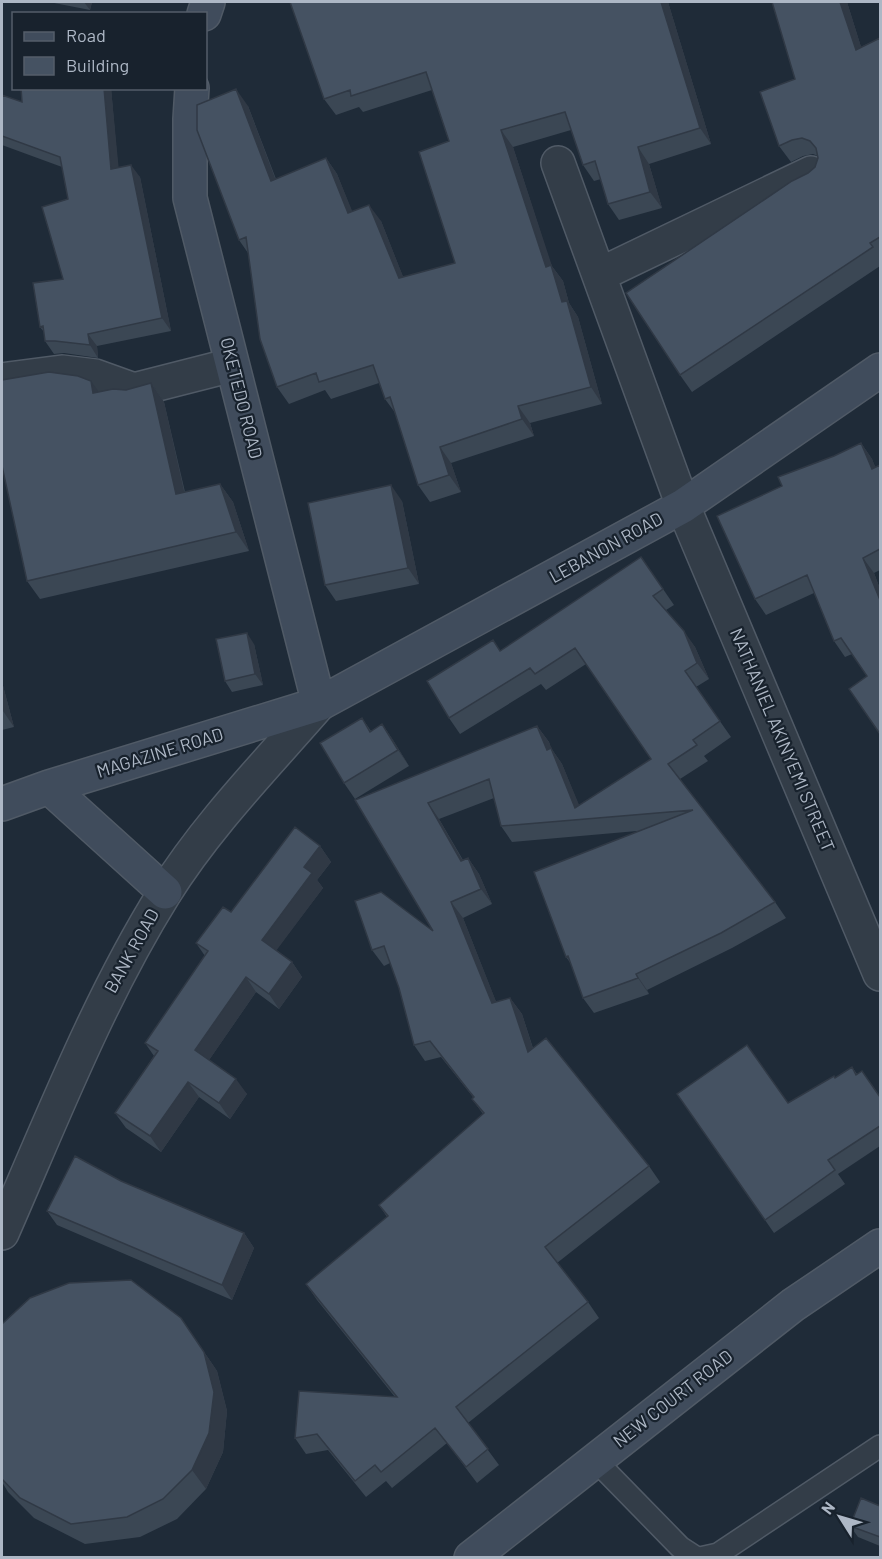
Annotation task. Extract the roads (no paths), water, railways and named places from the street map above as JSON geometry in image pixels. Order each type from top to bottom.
[{"type":"street","name":"OKETEDO ROAD","points":[[192,90],[190,198],[319,704]]},
{"type":"street","name":"NATHANIEL AKINYEMI STREET","points":[[558,163],[683,506],[880,974]]},
{"type":"street","points":[[599,274],[811,173]]},
{"type":"street","points":[[2,380],[62,372],[95,376],[134,390],[232,365]]},
{"type":"street","name":"LEBANON ROAD","points":[[319,704],[683,506],[880,370]]},
{"type":"street","name":"MAGAZINE ROAD","points":[[2,804],[49,787],[319,704]]},
{"type":"street","name":"BANK ROAD","points":[[2,1233],[111,987],[165,892],[215,823],[319,704]]},
{"type":"street","points":[[49,787],[165,892]]},
{"type":"street","name":"NEW COURT ROAD","points":[[471,1557],[793,1305],[880,1246]]},
{"type":"lane","points":[[595,1460],[680,1547],[699,1557],[718,1554],[880,1446]]}]
